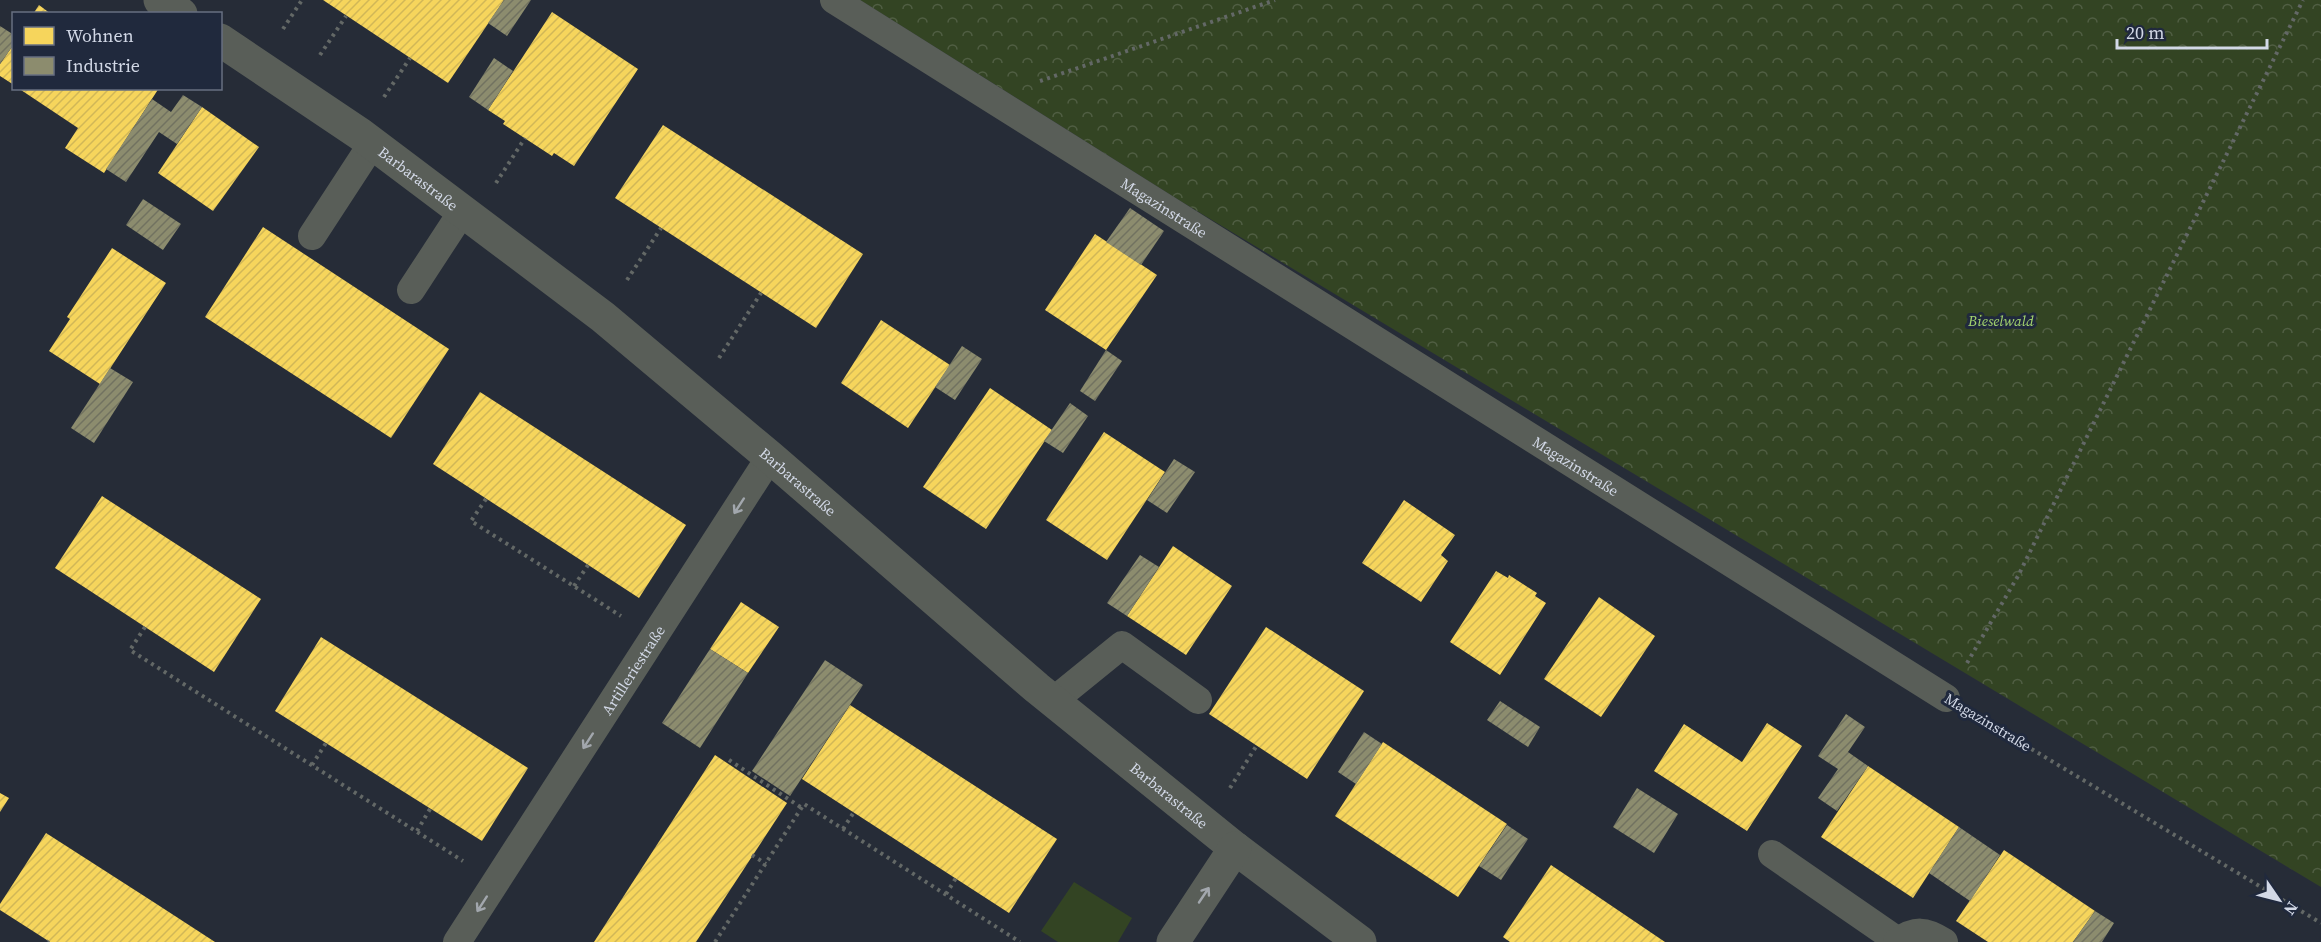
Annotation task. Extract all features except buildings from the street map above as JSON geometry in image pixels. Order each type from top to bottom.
[{"type":"street","points":[[160,0],[178,12]]},
{"type":"street","name":"Barbarastraße","points":[[222,41],[372,144],[603,317],[770,457],[1053,701],[1235,848],[1360,942]]},
{"type":"street","points":[[1173,942],[1235,848]]},
{"type":"lane","name":"Magazinstraße","points":[[834,0],[1946,698]]},
{"type":"lane","points":[[312,236],[372,144]]},
{"type":"lane","points":[[411,290],[467,215]]},
{"type":"lane","name":"Artilleriestraße","points":[[458,942],[770,457]]},
{"type":"lane","points":[[1053,701],[1122,645],[1198,700]]},
{"type":"lane","points":[[1772,854],[1898,942],[1914,932],[1933,935],[1944,942]]},
{"type":"path","points":[[989,98],[1275,0]]},
{"type":"path","points":[[1946,698],[2018,576],[2303,0]]},
{"type":"path","points":[[467,215],[525,138]]},
{"type":"path","points":[[603,317],[661,228]]},
{"type":"path","points":[[696,395],[761,293]]},
{"type":"path","points":[[486,499],[471,521],[655,637]]},
{"type":"path","points":[[574,586],[588,565]]},
{"type":"path","points":[[145,627],[130,650],[496,882]]},
{"type":"path","name":"Magazinstraße","points":[[1946,698],[2321,923]]},
{"type":"path","points":[[312,765],[326,742]]},
{"type":"path","points":[[1206,824],[1257,745]]},
{"type":"path","points":[[729,760],[802,808]]},
{"type":"path","points":[[715,942],[804,804],[1020,942]]},
{"type":"path","points":[[417,831],[430,809]]},
{"type":"path","points":[[843,829],[854,812]]},
{"type":"path","points":[[752,855],[766,864]]},
{"type":"path","points":[[946,894],[956,878]]},
{"type":"green space","name":"Bieselwald","points":[[860,0],[2321,0],[2321,887],[1182,202]]},
{"type":"green space","points":[[1074,882],[1132,918],[1118,942],[1058,942],[1041,931]]}]
